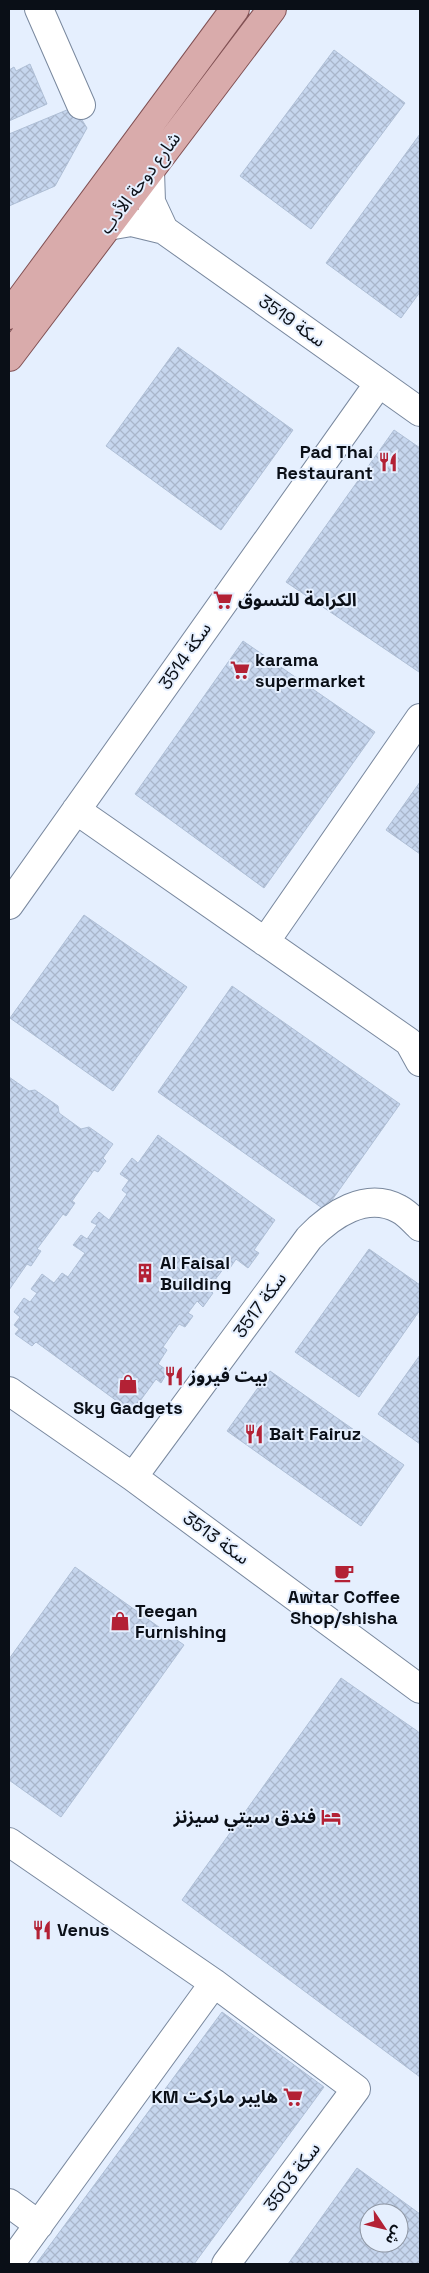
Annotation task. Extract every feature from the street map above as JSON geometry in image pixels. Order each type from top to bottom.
[{"type":"main road","name":"شارع دوحة الأدب","points":[[9,315],[235,9]]},
{"type":"main road","name":"شارع دوحة الأدب","points":[[9,357],[272,9]]},
{"type":"street","points":[[39,9],[81,105]]},
{"type":"street","name":"سكة 3519","points":[[150,171],[151,202],[164,230]]},
{"type":"street","name":"سكة 3519","points":[[108,226],[131,222],[164,230],[420,412]]},
{"type":"street","name":"سكة 3514","points":[[9,905],[379,383]]},
{"type":"street","points":[[265,942],[420,718]]},
{"type":"street","points":[[76,810],[265,942],[416,1043]]},
{"type":"street","name":"سكة 3517","points":[[134,1477],[309,1238],[325,1221],[350,1208],[376,1202],[399,1209],[420,1227]]},
{"type":"street","name":"سكة 3513","points":[[9,1391],[134,1477],[420,1689]]},
{"type":"street","points":[[9,1842],[214,1983],[10,2264]]},
{"type":"street","name":"سكة 3503","points":[[214,1983],[356,2089],[229,2263]]},
{"type":"street","points":[[9,2202],[40,2225]]},
{"type":"building","points":[[334,50],[405,103],[311,229],[240,176]]},
{"type":"building","points":[[30,64],[47,104],[9,121],[9,70],[14,67],[16,71]]},
{"type":"building","points":[[74,107],[87,128],[55,186],[9,206],[9,134]]},
{"type":"building","points":[[420,134],[420,292],[401,318],[326,263]]},
{"type":"building","points":[[178,347],[293,430],[221,530],[106,446]]},
{"type":"building","points":[[394,430],[420,448],[419,672],[286,582]]},
{"type":"building","points":[[243,641],[375,732],[264,888],[135,794]]},
{"type":"building","points":[[420,782],[420,854],[386,830]]},
{"type":"building","points":[[84,915],[187,987],[113,1091],[10,1018]]},
{"type":"building","points":[[232,986],[400,1104],[325,1210],[158,1092]]},
{"type":"building","points":[[9,1077],[29,1091],[35,1090],[58,1106],[59,1113],[81,1129],[89,1127],[113,1144],[103,1158],[106,1161],[98,1172],[94,1170],[72,1201],[75,1203],[66,1216],[63,1214],[37,1249],[41,1251],[31,1266],[27,1264],[9,1290]]},
{"type":"building","name":"Al Faisal Building","points":[[158,1135],[275,1220],[254,1250],[259,1253],[248,1268],[236,1259],[228,1271],[224,1268],[208,1289],[213,1293],[203,1307],[197,1301],[188,1313],[193,1316],[185,1327],[179,1324],[163,1347],[167,1350],[158,1364],[168,1371],[161,1383],[156,1379],[132,1412],[36,1342],[32,1346],[15,1334],[19,1329],[14,1325],[20,1317],[14,1312],[24,1298],[30,1302],[37,1293],[31,1289],[42,1274],[54,1283],[62,1273],[68,1277],[85,1253],[73,1245],[81,1235],[87,1239],[97,1225],[91,1222],[99,1212],[109,1220],[127,1194],[122,1190],[129,1180],[120,1174],[132,1158],[138,1163]]},
{"type":"building","points":[[369,1249],[420,1285],[420,1310],[359,1397],[295,1352]]},
{"type":"building","points":[[420,1355],[420,1444],[378,1414]]},
{"type":"building","points":[[270,1371],[404,1465],[361,1526],[227,1431]]},
{"type":"building","points":[[75,1567],[184,1645],[61,1817],[9,1780],[9,1659]]},
{"type":"building","name":"فندق سيتي سيزنز","points":[[341,1678],[420,1733],[420,2077],[182,1900]]},
{"type":"building","points":[[222,2012],[324,2087],[194,2264],[36,2264]]},
{"type":"building","points":[[357,2168],[405,2203],[359,2203],[359,2253],[409,2253],[409,2206],[420,2214],[420,2264],[288,2264]]},
{"type":"place","name":"Pad Thai Restaurant","points":[[388,462]]},
{"type":"place","name":"الكرامة للتسوق","points":[[223,600]]},
{"type":"place","name":"karama supermarket","points":[[240,670]]},
{"type":"place","name":"Al Faisal Building","points":[[145,1273]]},
{"type":"place","name":"بيت فيروز","points":[[174,1376]]},
{"type":"place","name":"Sky Gadgets","points":[[128,1384]]},
{"type":"place","name":"Bait Fairuz","points":[[254,1434]]},
{"type":"place","name":"Awtar Coffee Shop/shisha","points":[[344,1573]]},
{"type":"place","name":"Teegan Furnishing","points":[[120,1621]]},
{"type":"place","name":"فندق سيتي سيزنز","points":[[331,1817]]},
{"type":"place","name":"Venus","points":[[42,1930]]},
{"type":"place","name":"KM هايبر ماركت","points":[[293,2097]]}]
